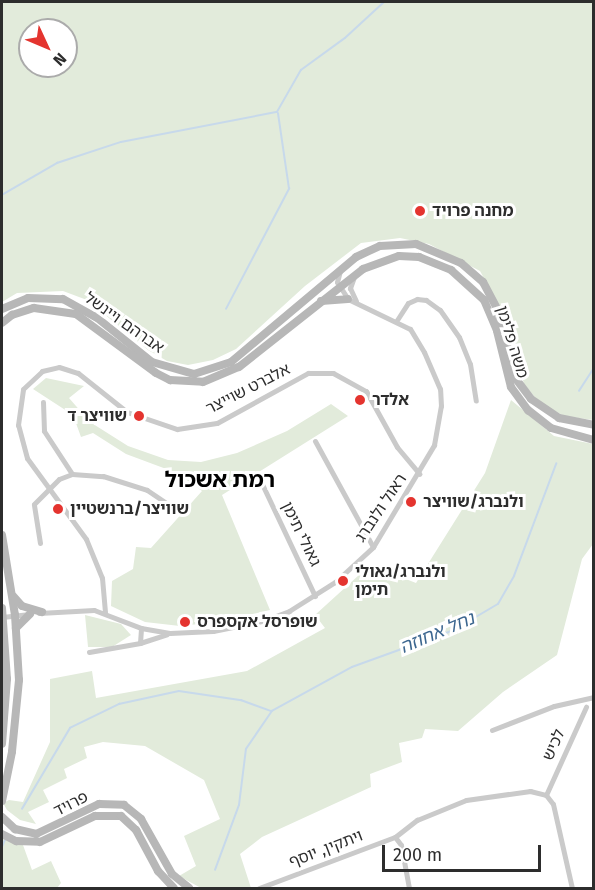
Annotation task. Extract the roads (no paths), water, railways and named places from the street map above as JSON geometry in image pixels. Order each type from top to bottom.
[{"type":"main road","name":"משה פלימן","points":[[341,269],[367,251],[396,243],[427,248],[461,263],[477,275],[493,299],[513,369],[526,393],[551,415],[594,425]]},
{"type":"main road","name":"משה פלימן","points":[[338,286],[387,259],[408,255],[428,259],[460,276],[489,310],[507,377],[522,403],[551,428],[594,440]]},
{"type":"main road","name":"אברהם ויינשל","points":[[2,309],[28,298],[63,299],[96,317],[152,362],[194,374],[231,362],[341,269]]},
{"type":"main road","name":"אברהם ויינשל","points":[[2,323],[12,315],[34,308],[76,314],[156,373],[170,380],[203,382],[239,367],[338,286]]},
{"type":"main road","points":[[316,303],[348,299]]},
{"type":"main road","points":[[2,535],[15,615],[19,680],[12,752],[2,801]]},
{"type":"main road","points":[[11,592],[22,606],[42,612]]},
{"type":"main road","points":[[2,608],[7,679],[2,744]]},
{"type":"main road","points":[[16,628],[30,614]]},
{"type":"main road","name":"פרויד","points":[[2,817],[15,829],[36,834],[99,804],[124,805],[141,819],[172,874],[189,888]]},
{"type":"main road","name":"פרויד","points":[[2,834],[16,841],[40,842],[95,816],[121,816],[136,830],[158,871],[174,888]]},
{"type":"street","points":[[341,269],[338,286],[348,299]]},
{"type":"street","points":[[355,275],[350,288],[357,302]]},
{"type":"street","name":"ראול ולנברג","points":[[2,617],[42,612],[105,612],[141,628],[170,633],[213,631],[262,621],[315,596],[373,547],[420,474],[434,445],[440,389],[416,337],[397,320],[348,299]]},
{"type":"street","points":[[397,320],[408,303],[417,299],[426,300],[440,310],[459,337],[470,364],[476,401]]},
{"type":"street","name":"אלברט שוייצר","points":[[105,612],[102,578],[86,539],[47,489],[27,458],[18,425],[19,403],[30,379],[42,371],[59,368],[78,373],[127,412],[153,424],[177,429],[217,423],[308,373],[333,372],[366,391],[397,447],[420,474]]},
{"type":"street","points":[[44,402],[44,431],[72,474]]},
{"type":"street","points":[[315,441],[373,547]]},
{"type":"street","points":[[40,543],[34,504],[47,489],[72,474],[104,476],[147,490],[175,509]]},
{"type":"street","name":"גאולי תימן","points":[[262,484],[315,596]]},
{"type":"street","points":[[140,643],[141,628]]},
{"type":"street","name":"ראול ולנברג","points":[[89,652],[140,643],[170,633]]},
{"type":"street","points":[[492,730],[554,706],[594,697]]},
{"type":"street","name":"לכיש","points":[[546,795],[586,707]]},
{"type":"street","name":"ויתקין, יוסף","points":[[259,888],[395,837],[417,820],[466,800],[510,791],[546,795]]},
{"type":"street","points":[[546,795],[554,804],[572,888]]},
{"type":"street","points":[[395,837],[401,845],[409,888]]},
{"type":"waterway","points":[[2,195],[57,163],[121,142],[277,112],[301,70],[345,38],[384,2]]},
{"type":"waterway","points":[[226,309],[289,189],[278,114]]},
{"type":"waterway","name":"נחל אחוזה","points":[[579,391],[594,368]]},
{"type":"waterway","name":"נחל אחוזה","points":[[215,870],[239,805],[246,749],[272,711],[352,667],[454,630],[498,604],[514,576],[556,464]]},
{"type":"waterway","name":"נחל אחוזה","points":[[22,809],[70,728],[119,704],[179,691],[241,700],[271,711]]},
{"type":"waterway","name":"נחל אחוזה","points":[[2,847],[5,840]]},
{"type":"place","name":"מחנה פרויד","points":[[420,211]]},
{"type":"place","name":"אלדר","points":[[360,400]]},
{"type":"place","name":"שוויצר ד","points":[[139,416]]},
{"type":"place","name":"ולנברג/שוויצר","points":[[411,502]]},
{"type":"place","name":"שוויצר/ברנשטיין","points":[[58,509]]},
{"type":"place","name":"ולנברג/גאולי תימן","points":[[343,581]]},
{"type":"place","name":"שופרסל אקספרס","points":[[185,622]]},
{"type":"district","name":"רמת אשכול","points":[[220,480]]}]
